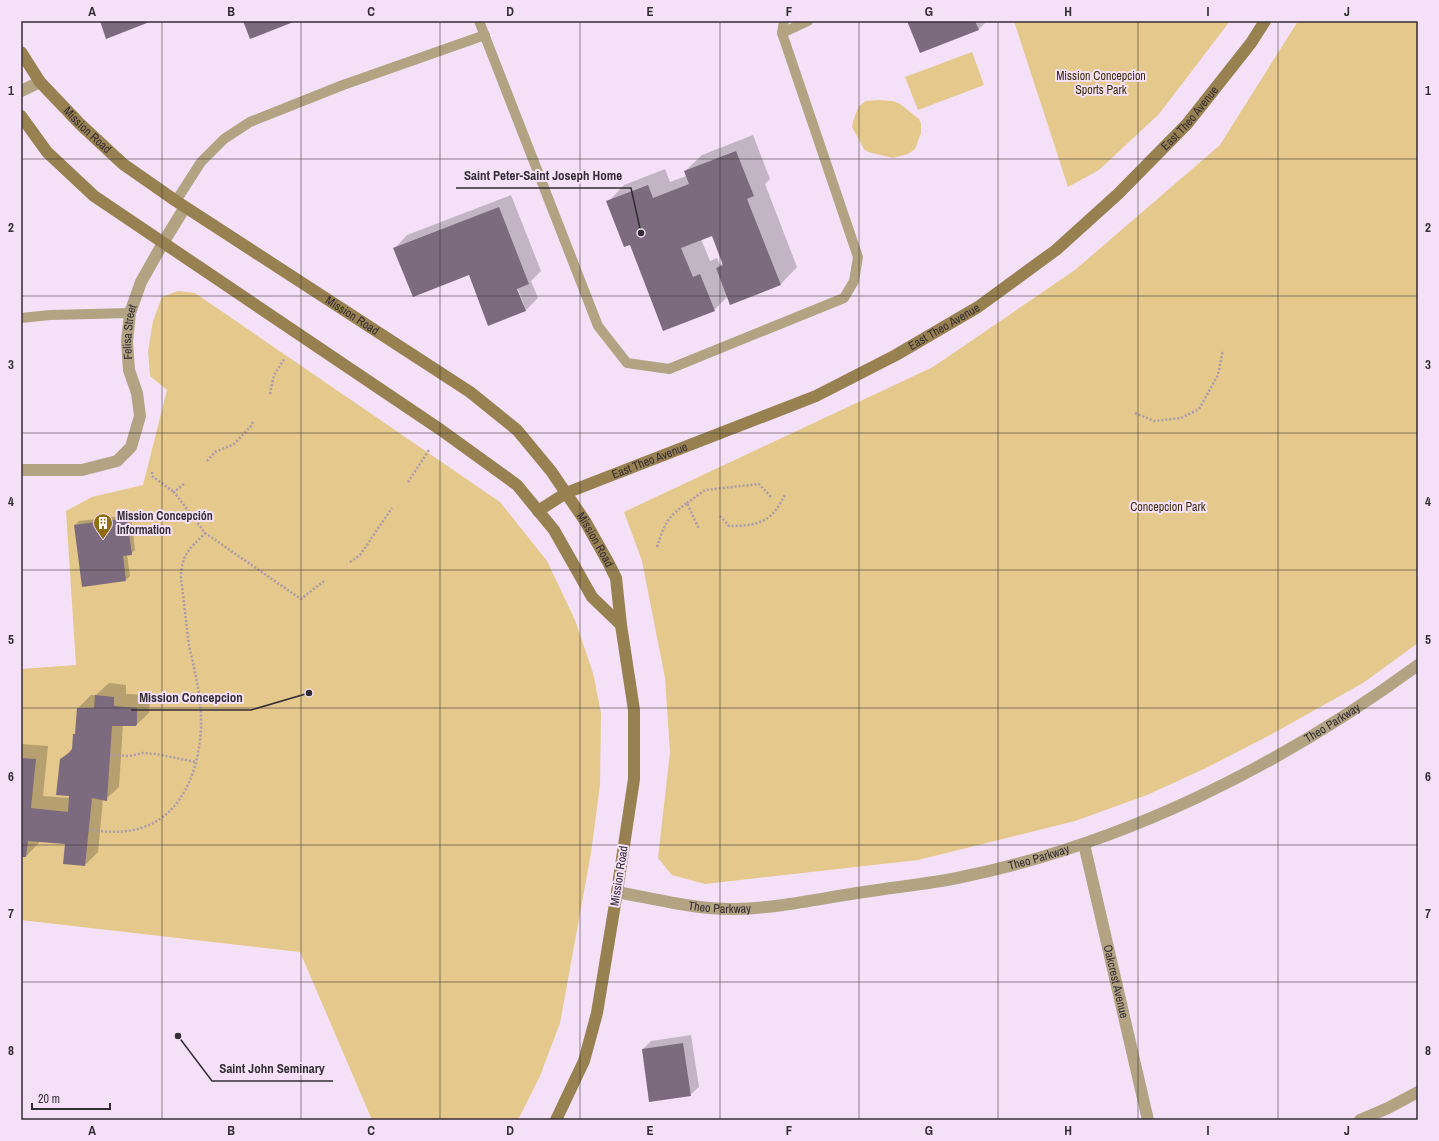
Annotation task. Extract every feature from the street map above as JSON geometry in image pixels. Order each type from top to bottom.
[{"type":"street","name":"East Theo Avenue","points":[[538,511],[566,492],[816,396],[896,354],[978,307],[1056,250],[1118,194],[1187,124],[1251,43],[1265,21]]},
{"type":"street","name":"Mission Road","points":[[21,52],[40,82],[80,124],[123,164],[181,204],[470,392],[516,430],[551,471],[566,492],[585,521],[616,578],[621,625],[634,710],[634,779],[617,892],[595,1020],[584,1061],[556,1120]]},
{"type":"street","points":[[21,91],[40,82]]},
{"type":"street","points":[[21,116],[47,152],[94,196],[441,430],[517,485],[554,530],[592,597],[621,625]]},
{"type":"street","name":"Felisa Street","points":[[21,470],[82,470],[118,461],[131,447],[140,416],[137,393],[128,370],[127,341],[130,313],[141,282],[181,204]]},
{"type":"street","name":"Theo Parkway","points":[[617,892],[694,906],[735,909],[775,906],[958,878],[1016,864],[1084,844],[1142,822],[1214,790],[1306,740],[1418,665]]},
{"type":"street","name":"Oakcrest Avenue","points":[[1084,844],[1148,1120]]},
{"type":"street","points":[[1360,1120],[1388,1108],[1418,1092]]},
{"type":"lane","points":[[479,21],[598,326],[627,363],[669,369],[844,298],[854,281],[858,257],[782,33],[784,21]]},
{"type":"lane","points":[[782,33],[808,21]]},
{"type":"lane","points":[[181,204],[201,162],[224,139],[250,122],[343,85],[485,35]]},
{"type":"lane","points":[[21,318],[50,315],[130,313]]},
{"type":"path","points":[[1135,413],[1154,421],[1159,421],[1181,418],[1199,409],[1218,375],[1224,350]]},
{"type":"path","points":[[270,394],[274,375],[285,358]]},
{"type":"path","points":[[207,461],[215,452],[234,444],[251,426],[254,420]]},
{"type":"path","points":[[408,482],[429,450]]},
{"type":"path","points":[[152,472],[152,476],[174,492],[206,533],[302,599],[324,581]]},
{"type":"path","points":[[174,492],[184,484]]},
{"type":"path","points":[[657,547],[664,525],[675,511],[705,490],[759,484],[771,497]]},
{"type":"path","points":[[720,516],[729,526],[744,526],[762,522],[774,512],[785,495]]},
{"type":"path","points":[[686,503],[699,528]]},
{"type":"path","points":[[350,562],[360,555],[392,508]]},
{"type":"path","points":[[89,830],[121,832],[136,830],[150,825],[175,806],[185,792],[196,762],[200,737],[200,702],[189,643],[181,568],[186,553],[206,533]]},
{"type":"path","points":[[110,755],[130,756],[143,753],[156,754],[196,762]]},
{"type":"green space","name":"Mission Concepcion Sports Park","points":[[1014,21],[1230,21],[1159,114],[1099,170],[1068,187]]},
{"type":"green space","name":"Concepcion Park","points":[[1298,21],[1418,21],[1418,643],[1363,683],[1272,734],[1206,768],[1147,795],[1075,821],[918,860],[705,884],[672,875],[658,858],[670,752],[665,678],[642,561],[624,512],[933,367],[1075,270],[1220,145]]},
{"type":"green space","points":[[972,52],[984,85],[918,110],[905,77]]},
{"type":"green space","points":[[866,101],[893,101],[900,104],[919,119],[921,124],[921,133],[915,149],[908,154],[893,158],[868,152],[864,149],[852,127],[853,121],[859,106]]},
{"type":"green space","points":[[178,291],[195,293],[500,502],[547,561],[575,620],[593,673],[601,713],[600,784],[591,853],[560,1023],[540,1076],[518,1120],[372,1120],[300,952],[21,920],[21,669],[76,665],[66,511],[92,497],[143,485],[167,390],[150,376],[148,351],[153,321],[162,297]]},
{"type":"building","points":[[100,21],[152,21],[106,39]]},
{"type":"building","points":[[243,21],[296,21],[250,39]]},
{"type":"building","points":[[907,21],[975,21],[979,30],[920,53]]},
{"type":"building","points":[[736,151],[754,196],[747,199],[781,285],[730,305],[716,268],[723,265],[712,236],[681,248],[693,277],[700,274],[715,311],[663,331],[630,245],[624,247],[606,201],[648,185],[653,198],[689,184],[684,171]]},
{"type":"building","points":[[499,207],[529,284],[517,289],[526,311],[488,326],[469,275],[413,297],[393,248]]},
{"type":"building","name":"Mission Concepción Information","points":[[127,518],[132,555],[123,556],[126,581],[82,587],[74,525]]},
{"type":"building","points":[[95,695],[114,697],[114,706],[137,708],[137,724],[136,726],[112,726],[107,801],[92,798],[85,866],[63,864],[65,844],[28,841],[26,857],[21,857],[21,758],[36,759],[31,808],[68,812],[69,796],[56,795],[60,759],[72,749],[77,708],[94,708]]},
{"type":"building","points":[[683,1043],[691,1096],[649,1102],[642,1049]]},
{"type":"place","name":"Saint Peter-Saint Joseph Home","points":[[641,233]]},
{"type":"place","name":"Mission Concepción Information","points":[[103,540]]},
{"type":"place","name":"Mission Concepcion","points":[[309,693]]},
{"type":"place","name":"Saint John Seminary","points":[[178,1036]]}]
